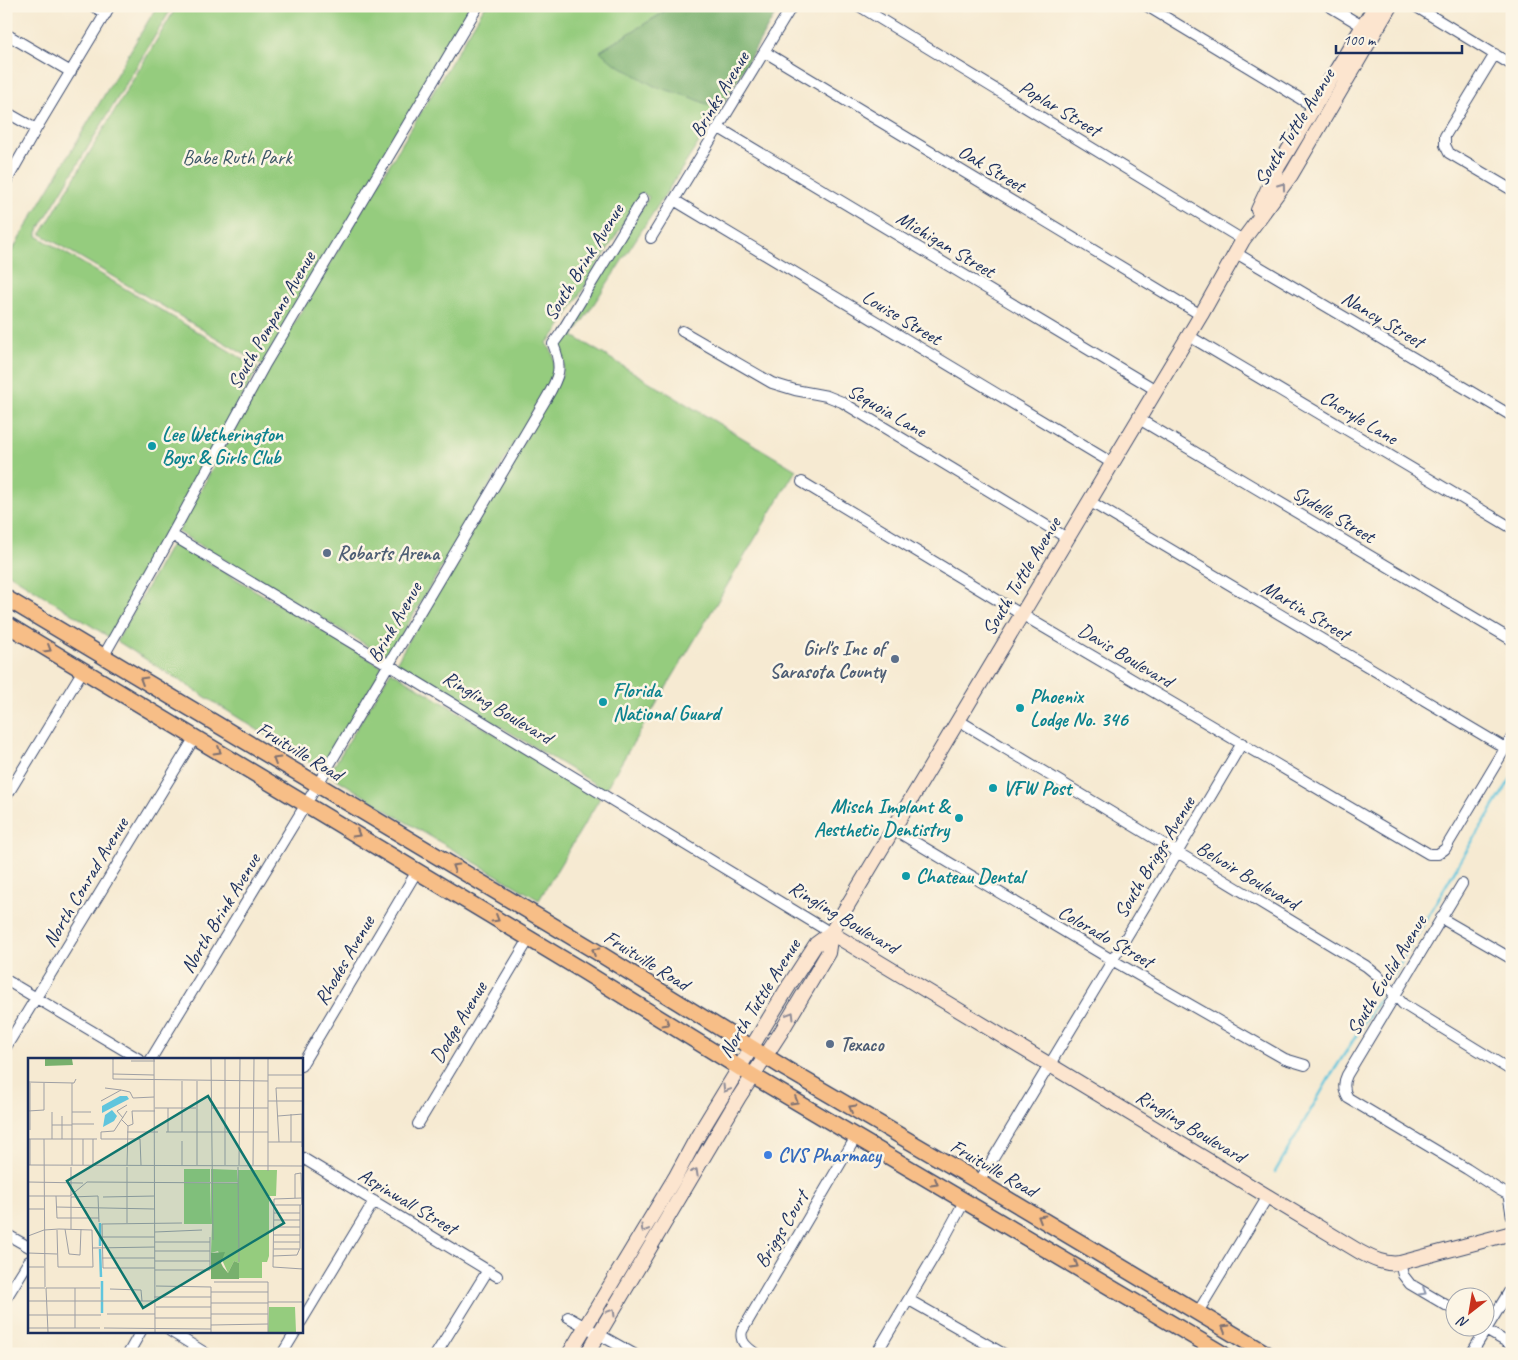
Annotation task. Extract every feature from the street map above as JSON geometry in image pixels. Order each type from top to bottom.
[{"type":"main road","name":"South Tuttle Avenue","points":[[1243,240],[1291,175],[1368,29],[1375,6]]},
{"type":"main road","name":"South Tuttle Avenue","points":[[831,933],[1189,336],[1243,240],[1278,167],[1314,107],[1368,29],[1390,6]]},
{"type":"main road","name":"Fruitville Road","points":[[6,598],[318,784],[751,1048],[1267,1354]]},
{"type":"main road","name":"Fruitville Road","points":[[6,624],[530,939],[739,1068],[1223,1354]]},
{"type":"main road","name":"North Tuttle Avenue","points":[[569,1354],[751,1048],[816,944],[831,933]]},
{"type":"main road","name":"North Tuttle Avenue","points":[[587,1354],[828,953],[831,933]]},
{"type":"main road","name":"Ringling Boulevard","points":[[831,933],[1378,1261],[1391,1265],[1400,1264],[1415,1258],[1512,1233]]},
{"type":"main road","points":[[965,1200],[974,1197],[988,1197],[1020,1206]]},
{"type":"street","points":[[6,182],[108,10],[93,6]]},
{"type":"street","name":"South Pompano Avenue","points":[[103,657],[264,366],[478,6]]},
{"type":"street","name":"Brinks Avenue","points":[[674,200],[792,6]]},
{"type":"street","name":"Poplar Street","points":[[859,6],[1243,240]]},
{"type":"street","points":[[1147,6],[1314,107]]},
{"type":"street","points":[[1329,6],[1368,29]]},
{"type":"street","points":[[1415,6],[1512,65]]},
{"type":"street","points":[[6,34],[71,72]]},
{"type":"street","name":"Oak Street","points":[[765,52],[1201,315]]},
{"type":"street","points":[[1494,54],[1445,136],[1445,145],[1449,153],[1512,190]]},
{"type":"street","points":[[6,112],[36,129]]},
{"type":"street","name":"Michigan Street","points":[[719,128],[1156,390]]},
{"type":"street","name":"South Brink Avenue","points":[[553,344],[643,199]]},
{"type":"street","points":[[651,238],[674,200]]},
{"type":"street","name":"Louise Street","points":[[674,200],[1112,463]]},
{"type":"street","name":"Nancy Street","points":[[1236,253],[1512,416]]},
{"type":"street","name":"Sequoia Lane","points":[[682,331],[772,383],[795,390],[827,396],[842,402],[1067,538]]},
{"type":"street","name":"Cheryle Lane","points":[[1189,336],[1512,528]]},
{"type":"street","name":"Brink Avenue","points":[[318,784],[551,390],[559,368],[558,356],[553,344]]},
{"type":"street","name":"Sydelle Street","points":[[1139,418],[1512,640]]},
{"type":"street","name":"Davis Boulevard","points":[[802,482],[1426,853],[1438,854],[1444,849],[1505,748]]},
{"type":"street","name":"Martin Street","points":[[1089,501],[1505,748]]},
{"type":"street","name":"Ringling Boulevard","points":[[172,534],[831,933]]},
{"type":"street","points":[[6,797],[83,670]]},
{"type":"street","name":"Belvoir Boulevard","points":[[958,720],[1366,966],[1378,975],[1395,996],[1410,1009],[1512,1071]]},
{"type":"street","name":"North Conrad Avenue","points":[[6,1047],[195,737]]},
{"type":"street","points":[[1505,748],[1512,737]]},
{"type":"street","name":"South Briggs Avenue","points":[[979,1182],[1242,743]]},
{"type":"street","name":"North Brink Avenue","points":[[152,1058],[318,784]]},
{"type":"street","name":"Colorado Street","points":[[893,829],[1112,960],[1285,1059],[1305,1065]]},
{"type":"street","name":"Rhodes Avenue","points":[[302,1064],[417,871]]},
{"type":"street","name":"South Euclid Avenue","points":[[1462,884],[1347,1075],[1344,1086],[1345,1093],[1348,1098],[1467,1169],[1498,1190],[1510,1194]]},
{"type":"street","points":[[1441,918],[1512,959]]},
{"type":"street","name":"Dodge Avenue","points":[[418,1124],[530,939]]},
{"type":"street","points":[[6,980],[137,1058]]},
{"type":"street","name":"Briggs Court","points":[[756,1354],[745,1346],[740,1334],[856,1137]]},
{"type":"street","name":"Aspinwall Street","points":[[302,1158],[497,1276]]},
{"type":"street","points":[[1510,1194],[1508,1199],[1512,1217]]},
{"type":"street","points":[[1198,1312],[1268,1196]]},
{"type":"street","points":[[876,1354],[909,1300],[965,1200]]},
{"type":"street","points":[[302,1320],[374,1201]]},
{"type":"street","points":[[6,1234],[28,1246]]},
{"type":"street","points":[[6,1298],[28,1262]]},
{"type":"street","points":[[1400,1264],[1403,1274],[1410,1284],[1446,1305]]},
{"type":"street","points":[[436,1354],[488,1270]]},
{"type":"street","points":[[1496,1310],[1512,1287]]},
{"type":"street","points":[[909,1300],[1004,1354]]},
{"type":"street","points":[[568,1317],[634,1354]]},
{"type":"street","points":[[128,1354],[141,1332]]},
{"type":"street","points":[[172,1332],[207,1354]]},
{"type":"street","points":[[282,1354],[295,1332]]},
{"type":"street","points":[[1496,1335],[1512,1345]]},
{"type":"street","points":[[1471,1354],[1479,1338]]},
{"type":"green space","points":[[157,6],[173,6],[37,232],[37,236],[258,368],[109,637],[6,572],[6,261]]},
{"type":"green space","name":"Babe Ruth Park","points":[[177,6],[478,6],[264,366],[41,234]]},
{"type":"green space","points":[[485,6],[668,6],[661,14],[600,51],[720,110],[573,336],[796,470],[605,790],[396,663],[562,375],[564,361],[558,344],[649,197],[642,193],[558,330],[547,342],[553,355],[554,366],[547,388],[388,658],[178,532],[267,368]]},
{"type":"green space","points":[[668,6],[780,6],[720,110],[693,98],[654,86],[611,61],[600,51],[661,14]]},
{"type":"green space","points":[[173,541],[383,667],[321,770],[117,641]]},
{"type":"green space","points":[[391,671],[600,798],[539,900],[404,821],[329,774]]},
{"type":"waterway","points":[[1392,978],[1512,777]]},
{"type":"waterway","points":[[1275,1172],[1328,1080],[1380,998]]},
{"type":"place","name":"Lee Wetherington Boys & Girls Club","points":[[152,446]]},
{"type":"place","name":"Robarts Arena","points":[[327,553]]},
{"type":"place","name":"Girl's Inc of Sarasota County","points":[[895,659]]},
{"type":"place","name":"Florida National Guard","points":[[603,702]]},
{"type":"place","name":"Phoenix Lodge No. 346","points":[[1020,708]]},
{"type":"place","name":"VFW Post","points":[[993,788]]},
{"type":"place","name":"Misch Implant & Aesthetic Dentistry","points":[[959,818]]},
{"type":"place","name":"Chateau Dental","points":[[906,876]]},
{"type":"place","name":"Texaco","points":[[830,1044]]},
{"type":"place","name":"CVS Pharmacy","points":[[768,1155]]}]
